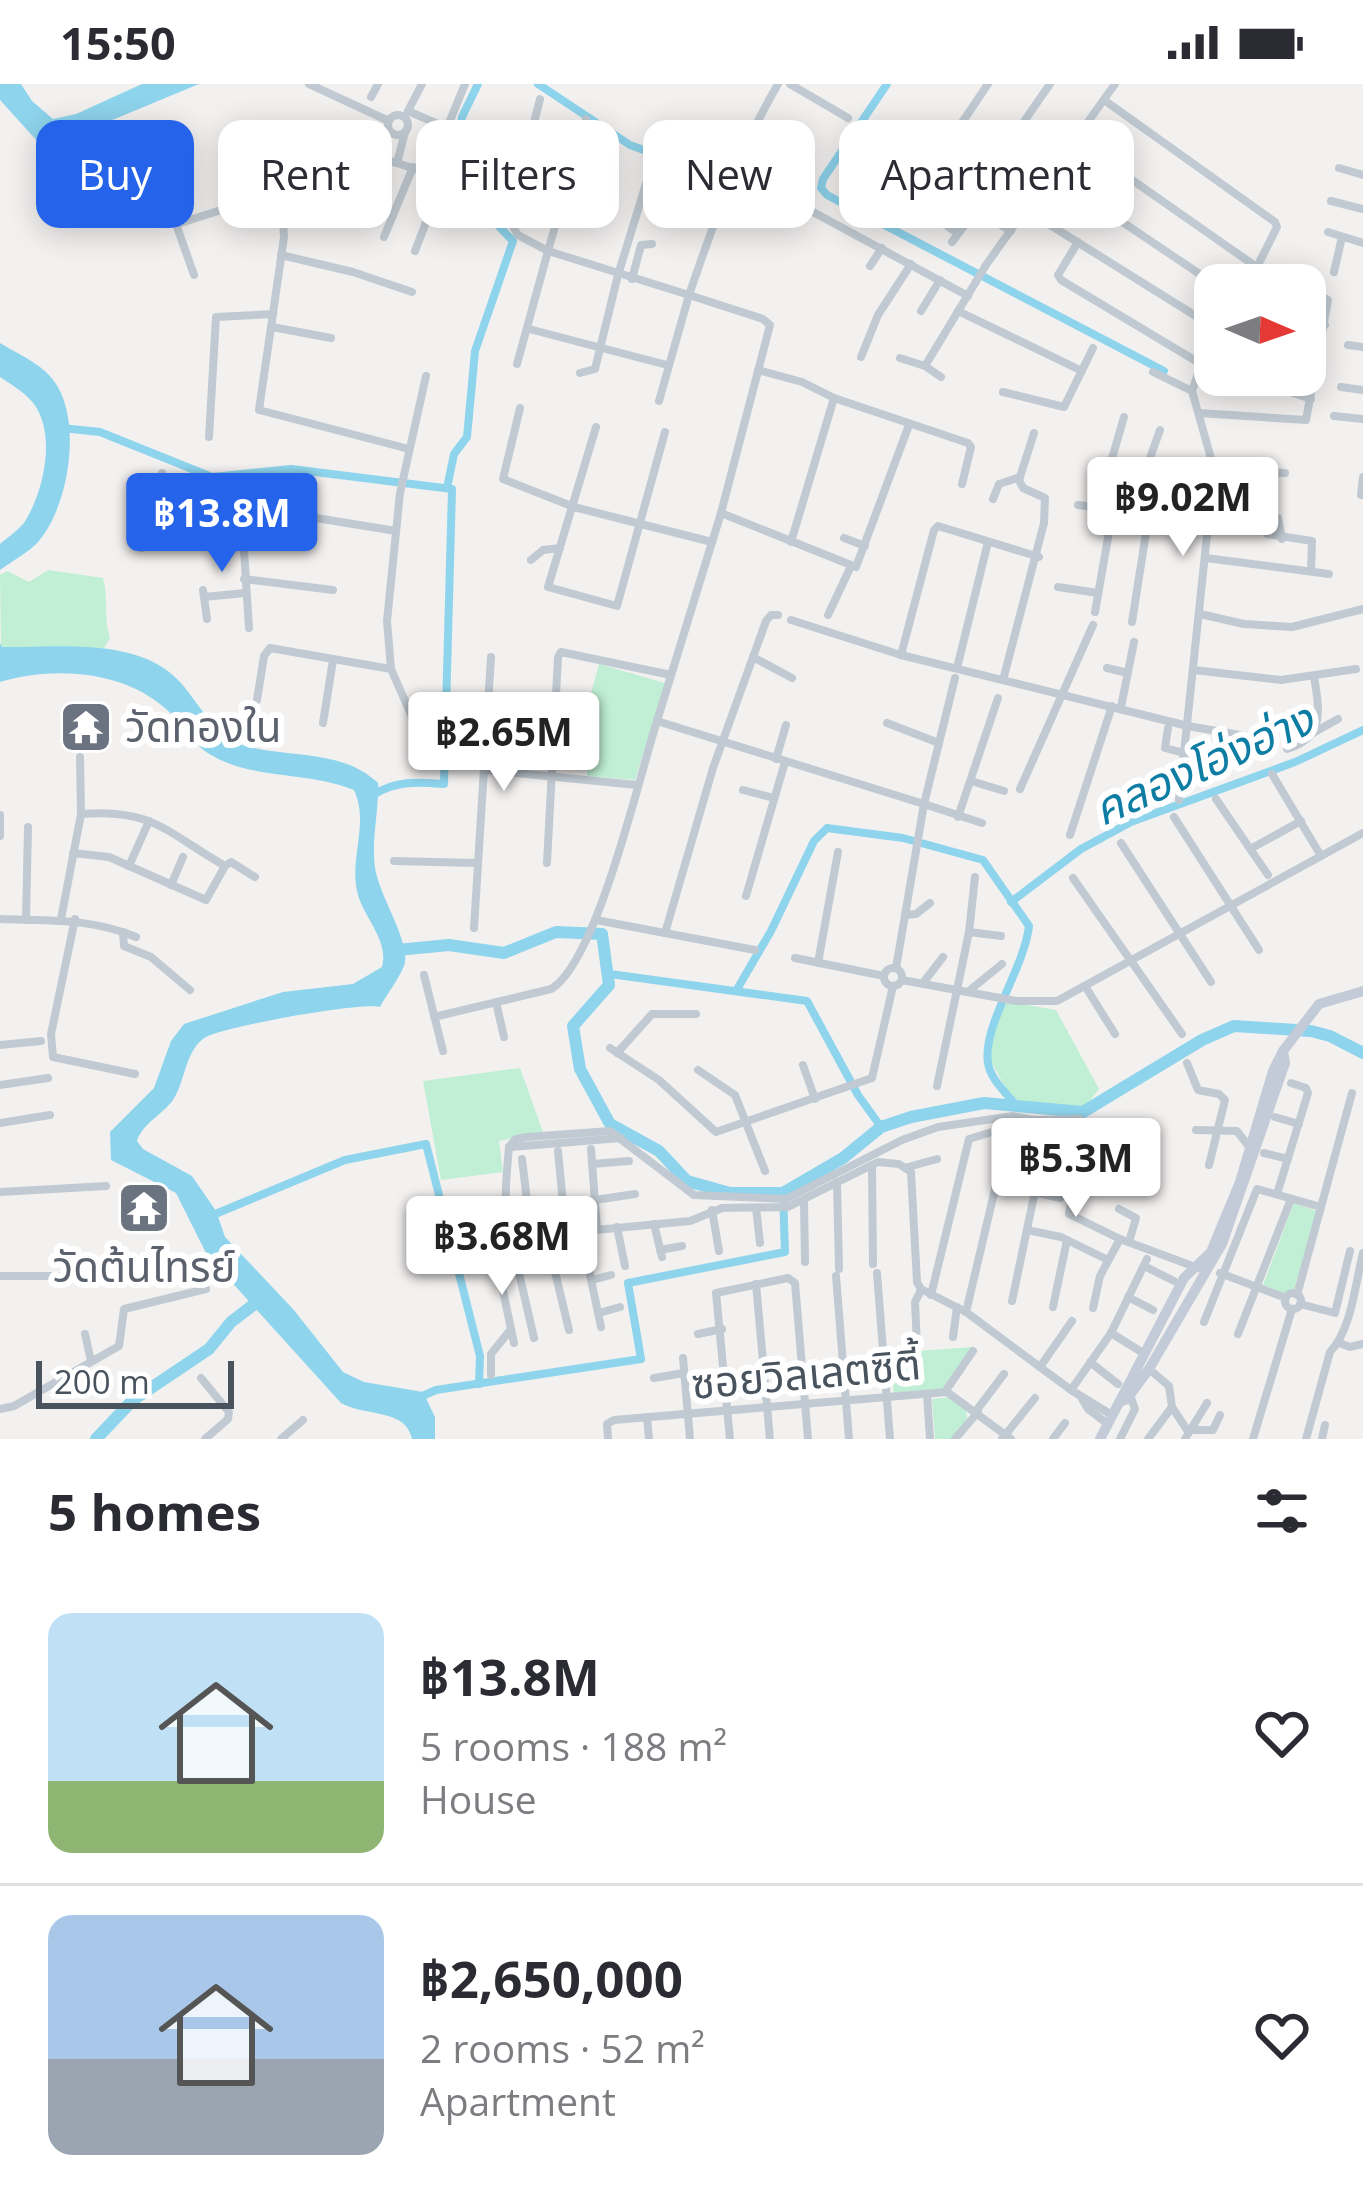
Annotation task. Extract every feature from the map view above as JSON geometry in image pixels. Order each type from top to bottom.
[{"type":"street","points":[[310,84],[387,120]]},
{"type":"street","points":[[371,97],[378,84]]},
{"type":"street","points":[[398,163],[407,115],[422,84]]},
{"type":"street","points":[[390,120],[407,115],[446,128],[465,84]]},
{"type":"street","points":[[757,120],[778,84]]},
{"type":"street","points":[[790,84],[848,118]]},
{"type":"street","points":[[964,120],[988,84]]},
{"type":"street","points":[[1025,120],[1050,84]]},
{"type":"street","points":[[1090,120],[1115,84]]},
{"type":"street","points":[[434,1017],[560,984],[592,928],[721,513],[768,322],[548,251],[518,235],[509,220],[540,100]]},
{"type":"street","points":[[1104,100],[1275,222],[1260,264]]},
{"type":"street","points":[[517,364],[586,119]]},
{"type":"street","points":[[392,133],[405,133]]},
{"type":"street","points":[[392,162],[443,178],[415,251]]},
{"type":"street","points":[[384,237],[413,167]]},
{"type":"street","points":[[1339,168],[1363,175]]},
{"type":"street","points":[[1134,181],[1252,264]]},
{"type":"street","points":[[580,373],[594,372],[643,194]]},
{"type":"street","points":[[1331,201],[1363,208]]},
{"type":"street","points":[[815,213],[968,296]]},
{"type":"street","points":[[178,228],[194,275]]},
{"type":"street","points":[[281,228],[259,410],[409,449]]},
{"type":"street","points":[[659,401],[712,228]]},
{"type":"street","points":[[1005,228],[1010,231]]},
{"type":"street","points":[[925,367],[1012,228]]},
{"type":"street","points":[[1055,228],[1194,315]]},
{"type":"street","points":[[1127,228],[1194,271]]},
{"type":"street","points":[[1328,232],[1363,243]]},
{"type":"street","points":[[1334,272],[1342,236]]},
{"type":"street","points":[[1078,242],[1058,275],[1063,282],[1194,358]]},
{"type":"street","points":[[632,279],[641,245],[652,244]]},
{"type":"street","points":[[870,266],[882,248]]},
{"type":"street","points":[[281,255],[412,292]]},
{"type":"street","points":[[861,357],[878,315],[911,264]]},
{"type":"street","points":[[921,311],[940,280]]},
{"type":"street","points":[[958,311],[1082,371]]},
{"type":"street","points":[[209,437],[216,317],[273,314]]},
{"type":"street","points":[[272,327],[331,338]]},
{"type":"street","points":[[529,329],[667,365]]},
{"type":"street","points":[[1348,346],[1363,347]]},
{"type":"street","points":[[1003,392],[1064,407],[1093,348]]},
{"type":"street","points":[[900,358],[941,376]]},
{"type":"street","points":[[758,370],[970,445],[962,484]]},
{"type":"street","points":[[1153,372],[1192,391]]},
{"type":"street","points":[[426,376],[400,493],[387,621],[391,669],[414,723],[431,730],[486,734]]},
{"type":"street","points":[[1179,800],[1214,469],[1194,385]]},
{"type":"street","points":[[1341,388],[1363,390]]},
{"type":"street","points":[[1302,396],[1311,399]]},
{"type":"street","points":[[1198,413],[1301,422],[1307,418],[1312,396]]},
{"type":"street","points":[[790,542],[834,398]]},
{"type":"street","points":[[520,408],[502,478],[574,507],[712,542]]},
{"type":"street","points":[[1334,416],[1363,419]]},
{"type":"street","points":[[1098,507],[1124,417]]},
{"type":"street","points":[[721,513],[851,566],[859,563],[909,425]]},
{"type":"street","points":[[596,428],[548,586],[617,606],[665,432]]},
{"type":"street","points":[[1132,622],[1145,472],[1160,430]]},
{"type":"street","points":[[1004,680],[1039,557],[1045,498],[1022,488],[1020,477],[1034,433]]},
{"type":"street","points":[[1214,469],[1285,473]]},
{"type":"street","points":[[142,548],[162,473]]},
{"type":"street","points":[[993,499],[998,484],[1020,477]]},
{"type":"street","points":[[1361,495],[1363,477]]},
{"type":"street","points":[[1253,502],[1268,535],[1312,541],[1311,572]]},
{"type":"street","points":[[1078,505],[1209,522]]},
{"type":"street","points":[[1095,612],[1112,509]]},
{"type":"street","points":[[130,513],[310,517],[396,531]]},
{"type":"street","points":[[1278,518],[1282,538]]},
{"type":"street","points":[[242,519],[249,628]]},
{"type":"street","points":[[901,655],[934,530],[944,527],[1039,557]]},
{"type":"street","points":[[844,538],[865,547]]},
{"type":"street","points":[[696,1014],[652,1014],[614,1051],[659,1080],[716,1132],[849,1088],[874,1074],[897,983],[924,804],[988,542]]},
{"type":"street","points":[[531,560],[543,550],[560,548]]},
{"type":"street","points":[[1205,558],[1329,574]]},
{"type":"street","points":[[828,615],[851,566]]},
{"type":"street","points":[[244,579],[333,590]]},
{"type":"street","points":[[1058,587],[1098,593]]},
{"type":"street","points":[[207,619],[203,593],[245,593]]},
{"type":"street","points":[[1199,614],[1244,624],[1292,627],[1363,609]]},
{"type":"street","points":[[665,933],[753,657],[766,621],[778,615]]},
{"type":"street","points":[[791,620],[956,673],[1251,737]]},
{"type":"street","points":[[1020,788],[1093,625]]},
{"type":"street","points":[[1070,835],[1128,673],[1134,641]]},
{"type":"street","points":[[257,700],[268,649],[391,669]]},
{"type":"street","points":[[547,863],[561,652],[671,675]]},
{"type":"street","points":[[474,928],[491,657]]},
{"type":"street","points":[[753,657],[792,678]]},
{"type":"street","points":[[323,723],[333,660]]},
{"type":"street","points":[[1108,668],[1128,673]]},
{"type":"street","points":[[1194,670],[1281,680],[1356,669]]},
{"type":"street","points":[[1287,749],[1307,742],[1313,733],[1318,709],[1314,676]]},
{"type":"street","points":[[958,817],[998,698]]},
{"type":"street","points":[[1313,733],[1338,719]]},
{"type":"street","points":[[657,721],[982,823]]},
{"type":"street","points":[[887,723],[939,742]]},
{"type":"street","points":[[746,896],[774,798],[786,725]]},
{"type":"street","points":[[1168,728],[1165,748],[1185,753]]},
{"type":"street","points":[[61,919],[81,814],[80,757]]},
{"type":"street","points":[[484,770],[637,785]]},
{"type":"street","points":[[1272,774],[1321,856]]},
{"type":"street","points":[[971,781],[1004,791]]},
{"type":"street","points":[[743,790],[774,798]]},
{"type":"street","points":[[1216,799],[1272,878]]},
{"type":"street","points":[[81,814],[126,812],[224,866]]},
{"type":"street","points":[[0,815],[0,836]]},
{"type":"street","points":[[1174,817],[1259,950]]},
{"type":"street","points":[[129,866],[149,821]]},
{"type":"street","points":[[1252,848],[1301,821]]},
{"type":"street","points":[[26,920],[28,827]]},
{"type":"street","points":[[795,958],[884,976],[897,983],[923,983],[1016,1001],[1057,1001],[1272,878],[1363,833]]},
{"type":"street","points":[[1121,843],[1211,982]]},
{"type":"street","points":[[818,963],[838,852]]},
{"type":"street","points":[[74,853],[103,855],[208,900],[224,866],[231,862],[255,877]]},
{"type":"street","points":[[170,885],[183,857]]},
{"type":"street","points":[[394,861],[478,863]]},
{"type":"street","points":[[937,1086],[969,932],[975,877]]},
{"type":"street","points":[[1073,878],[1182,1034]]},
{"type":"street","points":[[904,915],[916,914],[930,903]]},
{"type":"street","points":[[0,919],[75,919],[136,938]]},
{"type":"street","points":[[75,919],[51,1053],[135,1074]]},
{"type":"street","points":[[592,928],[665,933],[754,950]]},
{"type":"street","points":[[123,932],[124,946],[152,957],[190,991]]},
{"type":"street","points":[[969,932],[1001,937]]},
{"type":"street","points":[[923,983],[943,957]]},
{"type":"street","points":[[969,992],[1002,964]]},
{"type":"street","points":[[884,976],[896,968]]},
{"type":"street","points":[[424,975],[443,1051]]},
{"type":"street","points":[[1084,986],[1115,1034]]},
{"type":"street","points":[[1125,1399],[1184,1278],[1202,1270],[1211,1252],[1284,1048],[1312,1010],[1327,1000],[1363,991]]},
{"type":"street","points":[[496,1002],[503,1037]]},
{"type":"street","points":[[0,1045],[41,1041]]},
{"type":"street","points":[[1100,1439],[1149,1369],[1246,1182],[1285,1063],[1284,1048]]},
{"type":"street","points":[[1186,1063],[1198,1090],[1224,1096],[1209,1165]]},
{"type":"street","points":[[803,1065],[814,1100]]},
{"type":"street","points":[[698,1070],[731,1090],[765,1171]]},
{"type":"street","points":[[0,1084],[48,1078]]},
{"type":"street","points":[[1276,1194],[1308,1090],[1291,1083]]},
{"type":"street","points":[[1253,1439],[1296,1303],[1352,1094]]},
{"type":"street","points":[[0,1124],[50,1115]]},
{"type":"street","points":[[514,1343],[490,1229],[506,1220],[509,1147],[621,1138],[694,1196],[786,1199],[902,1140],[938,1127],[1012,1116],[1080,1119],[1086,1123],[1068,1212],[1124,1241],[1202,1270]]},
{"type":"street","points":[[1275,1117],[1299,1124]]},
{"type":"street","points":[[932,1294],[969,1139],[1005,1128],[1008,1134],[953,1337]]},
{"type":"street","points":[[1196,1130],[1237,1132],[1250,1148]]},
{"type":"street","points":[[591,1149],[597,1229]]},
{"type":"street","points":[[558,1151],[566,1235]]},
{"type":"street","points":[[1264,1153],[1288,1160]]},
{"type":"street","points":[[1012,1301],[1044,1156],[1072,1160]]},
{"type":"street","points":[[521,1159],[532,1243]]},
{"type":"street","points":[[498,1251],[597,1229],[690,1221],[712,1210],[788,1207],[872,1165],[887,1161],[907,1167],[937,1159]]},
{"type":"street","points":[[592,1164],[629,1161]]},
{"type":"street","points":[[872,1165],[875,1268],[890,1439]]},
{"type":"street","points":[[907,1167],[921,1289],[962,1310],[1081,1397],[1088,1409],[1110,1419]]},
{"type":"street","points":[[838,1183],[837,1272],[849,1439]]},
{"type":"street","points":[[0,1192],[106,1186]]},
{"type":"street","points":[[1204,1322],[1255,1192],[1260,1189],[1321,1207]]},
{"type":"street","points":[[1035,1192],[1060,1198]]},
{"type":"street","points":[[595,1200],[634,1194]]},
{"type":"street","points":[[1238,1334],[1291,1199]]},
{"type":"street","points":[[804,1201],[805,1262]]},
{"type":"street","points":[[756,1208],[760,1244]]},
{"type":"street","points":[[1093,1308],[1108,1260],[1136,1218],[1119,1209]]},
{"type":"street","points":[[712,1210],[719,1251]]},
{"type":"street","points":[[655,1225],[661,1254],[682,1246]]},
{"type":"street","points":[[616,1228],[625,1266]]},
{"type":"street","points":[[1027,1230],[1067,1240],[1108,1260]]},
{"type":"street","points":[[581,1232],[602,1328]]},
{"type":"street","points":[[547,1240],[569,1330]]},
{"type":"street","points":[[1053,1307],[1067,1240]]},
{"type":"street","points":[[513,1247],[534,1338]]},
{"type":"street","points":[[1220,1273],[1335,1313],[1350,1251]]},
{"type":"street","points":[[1306,1439],[1363,1253]]},
{"type":"street","points":[[1071,1390],[1111,1333],[1145,1263],[1174,1281]]},
{"type":"street","points":[[592,1280],[611,1275]]},
{"type":"street","points":[[0,1276],[83,1276]]},
{"type":"street","points":[[730,1439],[716,1293],[788,1279],[796,1283],[808,1439]]},
{"type":"street","points":[[756,1284],[770,1439]]},
{"type":"street","points":[[0,1408],[14,1406],[122,1343],[124,1309],[206,1289]]},
{"type":"street","points":[[917,1346],[914,1302],[921,1289]]},
{"type":"street","points":[[1128,1297],[1153,1310]]},
{"type":"street","points":[[598,1313],[620,1307]]},
{"type":"street","points":[[1040,1367],[1072,1321]]},
{"type":"street","points":[[491,1375],[490,1354],[511,1329]]},
{"type":"street","points":[[698,1334],[722,1329]]},
{"type":"street","points":[[1111,1333],[1140,1351]]},
{"type":"street","points":[[85,1334],[92,1362]]},
{"type":"street","points":[[1339,1342],[1350,1348],[1363,1344]]},
{"type":"street","points":[[945,1392],[973,1351]]},
{"type":"street","points":[[683,1358],[690,1439]]},
{"type":"street","points":[[1090,1362],[1118,1384]]},
{"type":"street","points":[[1149,1369],[1169,1386],[1172,1407],[1186,1434]]},
{"type":"street","points":[[654,1378],[684,1373]]},
{"type":"street","points":[[956,1439],[1004,1374]]},
{"type":"street","points":[[201,1378],[230,1416],[205,1439]]},
{"type":"street","name":"ซอยวิลเลตซิตี้","points":[[608,1439],[610,1421],[945,1392],[1006,1438]]},
{"type":"street","points":[[927,1394],[930,1439]]},
{"type":"street","points":[[1006,1438],[1034,1398]]},
{"type":"street","points":[[1120,1439],[1135,1409],[1125,1399]]},
{"type":"street","points":[[1186,1434],[1207,1402]]},
{"type":"street","points":[[1148,1439],[1172,1407]]},
{"type":"street","points":[[1186,1434],[1212,1435],[1220,1415]]},
{"type":"street","points":[[647,1417],[649,1439]]},
{"type":"street","points":[[281,1439],[303,1420]]},
{"type":"street","points":[[1053,1439],[1065,1423]]},
{"type":"street","points":[[1322,1439],[1325,1425]]},
{"type":"green space","points":[[48,570],[103,578],[110,638],[104,648],[1,647],[0,575],[7,571],[29,582]]},
{"type":"green space","points":[[599,664],[665,683],[635,780],[587,776],[591,693]]},
{"type":"green space","points":[[1004,1001],[1056,1010],[1099,1089],[1084,1108],[1048,1110],[1012,1100],[988,1056]]},
{"type":"green space","points":[[520,1068],[543,1132],[499,1141],[503,1172],[441,1180],[423,1081]]},
{"type":"green space","points":[[1294,1203],[1317,1211],[1294,1290],[1283,1293],[1263,1285]]},
{"type":"green space","points":[[973,1347],[944,1390],[894,1396],[890,1353]]},
{"type":"green space","points":[[953,1397],[966,1408],[967,1419],[951,1439],[935,1439],[932,1399]]},
{"type":"water","points":[[0,84],[21,84],[53,119],[76,114],[142,84],[199,84],[112,120],[36,120],[36,140],[0,100]]},
{"type":"water","points":[[0,343],[54,381],[63,398],[70,440],[64,486],[49,527],[34,546],[0,570],[0,544],[22,525],[33,506],[46,448],[36,407],[0,377]]},
{"type":"water","points":[[0,643],[2,647],[96,648],[142,657],[180,682],[217,728],[235,742],[332,760],[378,783],[375,868],[405,957],[380,1007],[294,1016],[208,1036],[190,1056],[173,1100],[137,1141],[192,1176],[216,1211],[225,1237],[293,1309],[343,1372],[364,1382],[423,1392],[435,1417],[435,1439],[412,1439],[402,1422],[341,1403],[207,1255],[176,1193],[111,1160],[110,1132],[154,1088],[171,1041],[184,1024],[283,992],[353,984],[382,967],[382,948],[358,895],[355,868],[360,816],[354,790],[227,763],[205,751],[149,696],[109,679],[64,673],[0,682]]},
{"type":"waterway","points":[[447,488],[454,454],[467,437],[475,351],[513,241],[454,179],[462,117],[478,84]]},
{"type":"waterway","points":[[538,84],[643,150]]},
{"type":"waterway","points":[[887,84],[823,179],[821,188],[827,195],[1164,371]]},
{"type":"waterway","points":[[62,428],[100,432],[212,477],[291,469],[452,489],[444,784],[399,784],[373,795]]},
{"type":"waterway","name":"คลองโอ่งอ่าง","points":[[1011,902],[1081,849],[1131,822],[1295,762],[1363,730]]},
{"type":"waterway","points":[[736,991],[814,841],[827,828],[903,838],[983,860],[1029,926],[988,1048],[992,1074],[1014,1103]]},
{"type":"waterway","points":[[397,950],[449,945],[504,953],[556,932],[602,934],[609,985],[573,1026],[580,1069],[610,1124],[659,1151],[687,1181],[730,1193],[783,1193],[843,1158],[881,1127],[911,1117],[984,1103],[1083,1112],[1202,1040],[1234,1026],[1311,1031],[1363,1053]]},
{"type":"waterway","points":[[610,974],[807,1001],[858,1095],[881,1127]]},
{"type":"waterway","points":[[213,1215],[345,1160],[426,1144],[480,1356],[479,1384]]},
{"type":"waterway","points":[[420,1397],[436,1390],[641,1359],[628,1283],[785,1252],[783,1193]]},
{"type":"waterway","points":[[96,1439],[133,1400],[209,1349],[231,1322],[261,1299]]},
{"type":"place","name":"วัดทองใน","points":[[86,727]]},
{"type":"place","name":"วัดต้นไทรย์","points":[[144,1208]]}]
